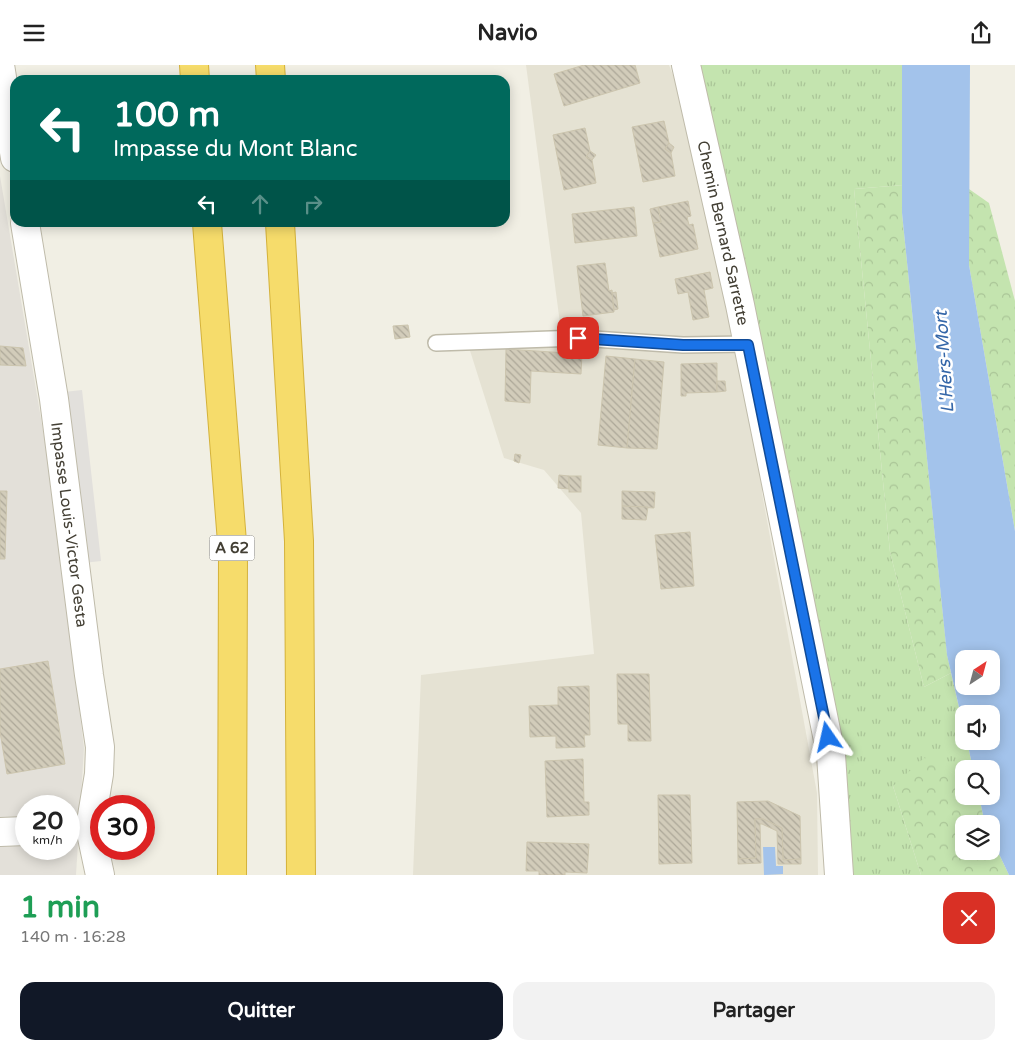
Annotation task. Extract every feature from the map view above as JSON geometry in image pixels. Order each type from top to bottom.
[{"type":"highway","name":"A 62","points":[[207,227],[233,555],[232,875]]},
{"type":"highway","points":[[280,227],[299,541],[301,875]]},
{"type":"street","points":[[0,65],[10,127]]},
{"type":"street","name":"Chemin Bernard Sarrette","points":[[686,65],[740,305],[831,755],[838,875]]},
{"type":"street","name":"Impasse Louis-Victor Gesta","points":[[26,227],[54,399],[100,747],[99,774],[80,828]]},
{"type":"street","points":[[80,828],[100,875]]},
{"type":"street","points":[[0,832],[15,831]]},
{"type":"lane","points":[[436,343],[578,338],[683,345],[748,345]]},
{"type":"shaded area","points":[[526,65],[669,65],[682,98],[763,468],[762,493],[817,793],[818,875],[413,875],[421,675],[594,654],[581,513],[544,470],[504,458],[466,338],[561,331]]},
{"type":"shaded area","points":[[0,176],[52,484],[84,748],[80,812],[80,795],[15,795],[15,860],[77,860],[76,875],[0,875]]},
{"type":"shaded area","points":[[82,390],[101,561],[83,563],[64,392]]},
{"type":"green space","points":[[696,65],[902,65],[903,185],[854,189],[890,552],[924,687],[951,673],[958,705],[955,705],[955,750],[969,750],[971,760],[955,760],[955,775],[940,764],[893,786],[921,875],[851,875]]},
{"type":"green space","points":[[903,185],[902,213],[947,654],[951,673],[924,687],[890,552],[854,189]]},
{"type":"green space","points":[[969,189],[989,203],[1015,301],[1015,531],[969,265]]},
{"type":"green space","points":[[924,758],[940,763],[955,775],[955,805],[981,805],[983,815],[955,815],[955,860],[1000,860],[1000,856],[1009,875],[921,875],[893,786]]},
{"type":"water","name":"L'Hers-Mort","points":[[902,65],[970,65],[969,265],[1015,531],[1015,875],[1009,875],[1000,856],[1000,815],[983,815],[981,805],[1000,805],[1000,760],[971,760],[969,750],[1000,750],[1000,705],[958,705],[956,695],[1000,695],[1000,650],[955,650],[955,690],[947,655],[902,213]]},
{"type":"water","points":[[763,847],[775,847],[776,866],[783,866],[783,874],[764,875]]},
{"type":"building","points":[[584,65],[635,65],[640,83],[564,106],[554,74]]},
{"type":"building","points":[[664,121],[669,143],[665,149],[671,153],[675,176],[643,182],[632,127]]},
{"type":"building","points":[[585,128],[590,151],[586,157],[592,160],[596,183],[564,190],[553,135]]},
{"type":"building","points":[[669,143],[674,147],[671,153],[665,149]]},
{"type":"building","points":[[590,151],[596,155],[592,160],[586,157]]},
{"type":"building","points":[[688,201],[691,216],[687,217],[689,225],[693,224],[698,249],[660,257],[653,223],[661,222],[658,207]]},
{"type":"building","points":[[634,207],[637,236],[575,243],[572,214]]},
{"type":"building","points":[[658,207],[661,222],[653,223],[650,209]]},
{"type":"building","points":[[605,263],[609,291],[612,290],[614,312],[583,316],[577,266]]},
{"type":"building","points":[[710,272],[713,288],[704,290],[709,317],[693,320],[688,292],[678,294],[675,279]]},
{"type":"building","points":[[616,292],[618,309],[614,310],[612,293]]},
{"type":"building","points":[[408,325],[410,337],[395,339],[393,326]]},
{"type":"building","points":[[0,346],[23,348],[26,366],[0,365]]},
{"type":"building","points":[[506,349],[582,354],[581,374],[531,371],[530,403],[505,401]]},
{"type":"building","points":[[606,356],[635,359],[627,448],[598,445]]},
{"type":"building","points":[[635,359],[664,362],[657,449],[627,448]]},
{"type":"building","points":[[717,363],[717,392],[686,393],[686,396],[681,396],[681,364]]},
{"type":"building","points":[[717,381],[725,381],[726,391],[717,392]]},
{"type":"building","points":[[515,454],[521,455],[519,463],[514,461]]},
{"type":"building","points":[[559,475],[569,476],[569,489],[558,488]]},
{"type":"building","points":[[569,476],[581,476],[581,492],[569,492]]},
{"type":"building","points":[[0,491],[7,491],[5,559],[0,559]]},
{"type":"building","points":[[622,491],[655,492],[654,508],[622,506]]},
{"type":"building","points":[[622,506],[648,507],[646,520],[622,519]]},
{"type":"building","points":[[690,532],[694,586],[661,589],[655,535]]},
{"type":"building","points":[[48,661],[65,764],[7,774],[0,732],[0,669]]},
{"type":"building","points":[[617,674],[649,674],[651,741],[628,741],[628,724],[618,724]]},
{"type":"building","points":[[589,686],[590,735],[584,735],[585,747],[556,748],[556,736],[530,737],[529,706],[558,705],[558,687]]},
{"type":"building","points":[[583,759],[584,802],[589,802],[589,815],[547,817],[545,761]]},
{"type":"building","points":[[658,795],[690,795],[692,863],[659,864]]},
{"type":"building","points":[[768,801],[800,816],[801,859],[783,860],[782,828],[763,819],[755,819],[756,858],[738,859],[737,802]]},
{"type":"building","points":[[755,819],[763,819],[782,828],[783,860],[801,859],[801,864],[778,864],[777,831],[760,824],[761,863],[738,864],[738,859],[756,858]]},
{"type":"building","points":[[527,842],[589,844],[587,873],[565,872],[565,875],[539,875],[539,871],[526,871]]},
{"type":"route","points":[[578,338],[683,345],[748,345],[828,737]]}]
